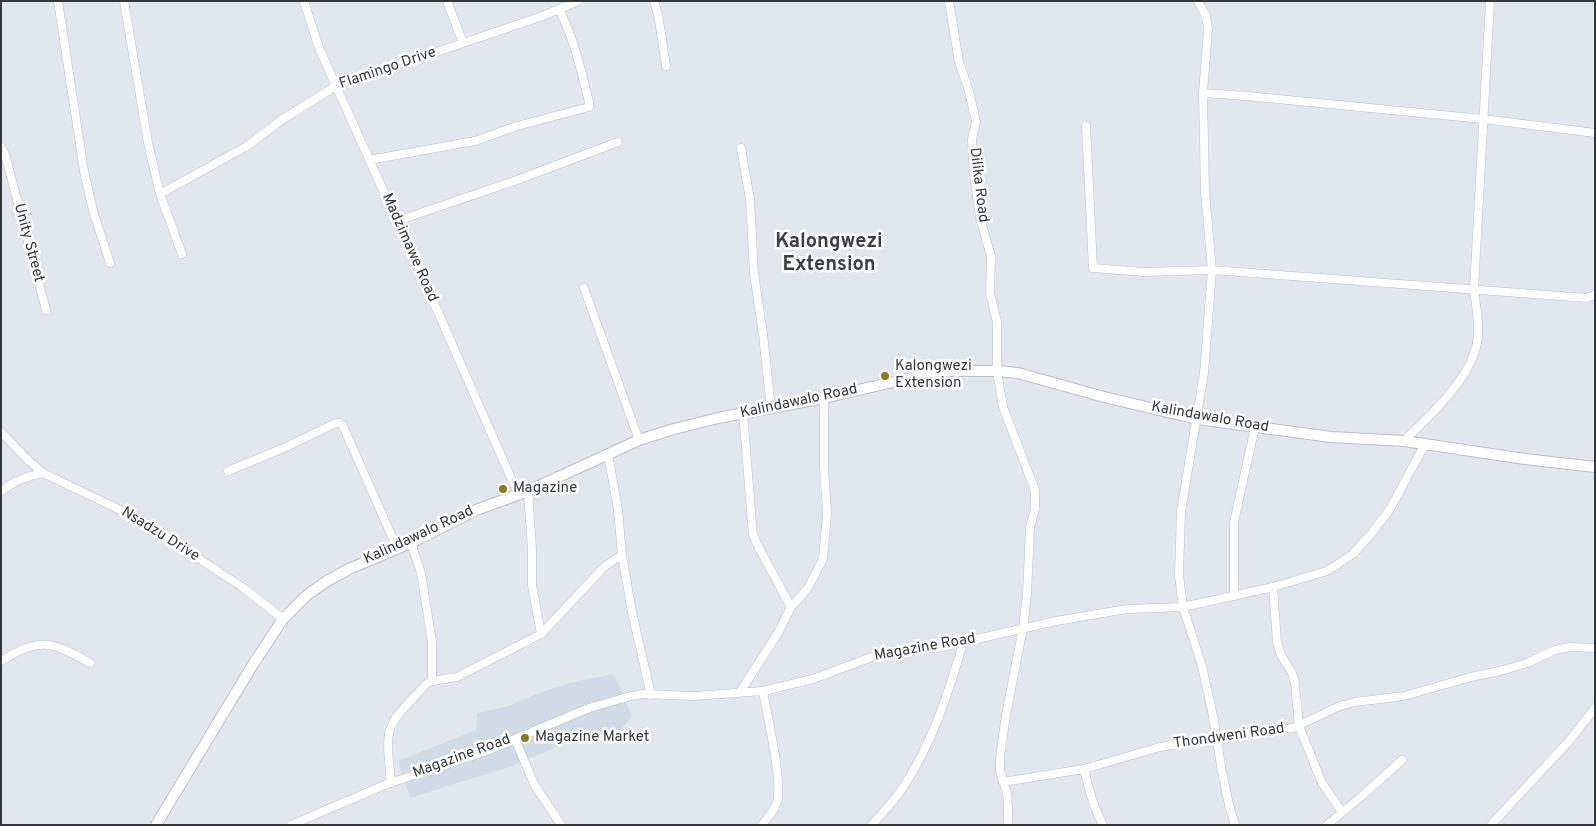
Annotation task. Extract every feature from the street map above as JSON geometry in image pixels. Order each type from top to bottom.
[{"type":"street","points":[[58,1],[85,178],[93,211],[110,262]]},
{"type":"street","points":[[124,1],[148,143],[160,194],[182,254]]},
{"type":"street","name":"Madzimawe Road","points":[[304,1],[319,48],[396,221],[523,493]]},
{"type":"street","points":[[447,1],[463,43]]},
{"type":"street","name":"Flamingo Drive","points":[[160,194],[247,146],[283,119],[336,86],[463,43],[578,1]]},
{"type":"street","points":[[654,1],[658,14],[666,66]]},
{"type":"street","name":"Dilika Road","points":[[950,1],[959,62],[976,121],[972,139],[974,175],[980,218],[991,256],[990,293],[997,322],[998,370],[1003,407],[1035,490],[1036,509],[1030,528],[1027,594],[1023,628],[1006,714],[1000,757],[1000,771],[1008,806],[1008,825]]},
{"type":"street","points":[[1198,1],[1206,16],[1208,29],[1203,93],[1205,192],[1212,270],[1204,373],[1180,512],[1179,575],[1184,607],[1202,666],[1229,805],[1235,825]]},
{"type":"street","points":[[1404,441],[1452,393],[1473,358],[1477,343],[1478,324],[1474,289],[1490,1]]},
{"type":"street","points":[[369,160],[475,141],[517,126],[589,107],[580,63],[568,28],[559,9]]},
{"type":"street","points":[[1203,93],[1483,119],[1595,133]]},
{"type":"street","points":[[1086,126],[1093,268],[1144,272],[1212,270],[1587,298],[1594,295]]},
{"type":"street","points":[[396,221],[517,180],[618,142]]},
{"type":"street","name":"Unity Street","points":[[1,147],[5,154],[46,310]]},
{"type":"street","points":[[741,148],[750,199],[754,274],[772,408]]},
{"type":"street","points":[[584,288],[639,440]]},
{"type":"street","name":"Kalindawalo Road","points":[[156,825],[252,666],[283,619],[307,595],[351,568],[411,543],[476,510],[523,493],[639,440],[674,429],[941,372],[998,370],[1018,373],[1104,397],[1197,419],[1331,437],[1404,441],[1524,459],[1595,467]]},
{"type":"street","points":[[740,692],[778,633],[791,608],[813,580],[823,559],[827,514],[824,467],[824,398]]},
{"type":"street","points":[[743,414],[753,535],[758,548],[791,608]]},
{"type":"street","points":[[228,471],[286,447],[336,423],[340,423],[397,548]]},
{"type":"street","points":[[1234,596],[1234,522],[1255,427]]},
{"type":"street","name":"Nsadzu Drive","points":[[1,432],[43,473],[139,519],[245,589],[283,619]]},
{"type":"street","name":"Magazine Road","points":[[291,825],[391,782],[484,752],[589,708],[631,696],[694,696],[763,690],[813,679],[885,652],[938,648],[1056,620],[1128,610],[1184,607],[1273,587],[1327,571],[1353,554],[1371,534],[1390,509],[1424,444]]},
{"type":"street","points":[[608,454],[632,612],[651,695]]},
{"type":"street","points":[[1,491],[10,484],[27,476],[43,473]]},
{"type":"street","points":[[523,493],[532,549],[532,586],[541,634]]},
{"type":"street","points":[[411,543],[421,573],[432,642],[432,681]]},
{"type":"street","points":[[391,782],[390,728],[426,684],[432,681],[457,677],[541,634],[605,566],[622,555]]},
{"type":"street","points":[[1273,587],[1277,642],[1281,655],[1296,683],[1299,726],[1322,783],[1342,812]]},
{"type":"street","points":[[872,825],[904,786],[920,759],[952,679],[963,643]]},
{"type":"street","points":[[1,661],[28,646],[48,644],[68,651],[90,663]]},
{"type":"street","name":"Thondweni Road","points":[[1003,782],[1084,769],[1160,747],[1249,733],[1285,730],[1299,726],[1348,704],[1404,696],[1471,677],[1504,670],[1555,650],[1570,647],[1595,648]]},
{"type":"street","points":[[762,825],[775,806],[778,792],[777,772],[763,690]]},
{"type":"street","points":[[1491,825],[1569,740],[1595,708]]},
{"type":"street","points":[[515,738],[534,784],[561,825]]},
{"type":"street","points":[[1327,825],[1402,760]]},
{"type":"street","points":[[1084,769],[1093,804],[1103,825]]},
{"type":"shaded area","name":"Magazine Market","points":[[614,674],[632,716],[619,732],[566,743],[509,767],[410,798],[398,761],[476,730],[477,713],[508,706],[569,683]]},
{"type":"place","name":"Kalongwezi Extension","points":[[885,376]]},
{"type":"place","name":"Magazine","points":[[503,489]]},
{"type":"place","name":"Magazine Market","points":[[525,738]]},
{"type":"district","name":"Kalongwezi Extension","points":[[829,254]]}]
